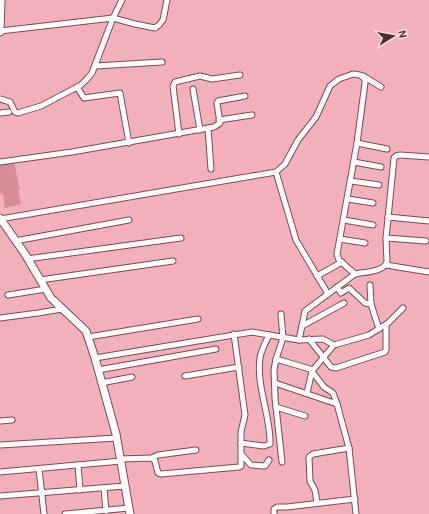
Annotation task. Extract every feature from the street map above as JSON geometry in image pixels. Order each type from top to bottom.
[{"type":"street","points":[[1,0],[0,32],[113,18],[135,24],[157,27],[163,20],[167,0]]},
{"type":"street","points":[[0,99],[5,99],[10,102],[15,112],[18,114],[41,106],[77,87],[90,76],[113,18],[122,0]]},
{"type":"street","points":[[95,66],[162,62]]},
{"type":"street","points":[[65,514],[106,510],[130,511],[121,460],[95,358],[83,326],[51,298],[15,240],[0,219],[276,172],[285,164],[298,140],[316,117],[330,86],[343,77],[353,74],[363,76],[381,87]]},
{"type":"street","points":[[179,134],[173,86],[174,82],[200,76],[212,79],[240,75]]},
{"type":"street","points":[[354,274],[339,260],[337,254],[357,143],[365,83],[363,76]]},
{"type":"street","points":[[77,87],[84,98],[120,93],[130,142]]},
{"type":"street","points":[[193,89],[200,130]]},
{"type":"street","points":[[0,162],[179,134],[218,126],[220,123],[217,103],[218,100],[245,96]]},
{"type":"street","points":[[0,113],[9,112]]},
{"type":"street","points":[[220,120],[252,115]]},
{"type":"street","points":[[208,128],[211,169]]},
{"type":"street","points":[[357,143],[387,148]]},
{"type":"street","points":[[386,265],[386,238],[394,158],[400,155],[429,157]]},
{"type":"street","points":[[354,162],[381,166]]},
{"type":"street","points":[[276,172],[296,240],[328,294]]},
{"type":"street","points":[[351,181],[379,185]]},
{"type":"street","points":[[348,199],[373,203]]},
{"type":"street","points":[[388,217],[429,222]]},
{"type":"street","points":[[15,240],[129,220]]},
{"type":"street","points":[[344,220],[373,225]]},
{"type":"street","points":[[27,259],[181,238]]},
{"type":"street","points":[[386,238],[426,241]]},
{"type":"street","points":[[340,239],[365,243]]},
{"type":"street","points":[[40,280],[173,261]]},
{"type":"street","points":[[317,276],[342,262]]},
{"type":"street","points":[[299,340],[305,311],[354,274],[382,268],[386,265],[429,272]]},
{"type":"street","points":[[370,285],[371,304],[379,329]]},
{"type":"street","points":[[337,287],[341,293],[349,288],[365,303],[371,304]]},
{"type":"street","points":[[8,295],[46,289]]},
{"type":"street","points":[[302,326],[344,303]]},
{"type":"street","points":[[0,318],[62,308]]},
{"type":"street","points":[[307,393],[312,371],[334,345],[369,335],[386,325],[403,308]]},
{"type":"street","points":[[281,314],[283,338],[274,370],[276,407],[282,462]]},
{"type":"street","points":[[88,336],[198,319]]},
{"type":"street","points":[[309,339],[334,368],[385,352],[386,325]]},
{"type":"street","points":[[95,358],[252,332],[299,340],[324,339],[334,345]]},
{"type":"street","points":[[152,458],[155,461],[158,473],[161,474],[239,467],[241,464],[241,432],[244,415],[234,334]]},
{"type":"street","points":[[241,443],[264,446],[270,444],[260,369],[261,353],[269,335]]},
{"type":"street","points":[[98,370],[216,349]]},
{"type":"street","points":[[276,359],[312,371],[324,387],[332,393],[337,404],[349,448],[356,514]]},
{"type":"street","points":[[185,376],[239,367]]},
{"type":"street","points":[[101,383],[132,377]]},
{"type":"street","points":[[275,383],[337,404]]},
{"type":"street","points":[[276,407],[305,416]]},
{"type":"street","points":[[0,421],[12,420]]},
{"type":"street","points":[[0,446],[116,438]]},
{"type":"street","points":[[317,503],[315,490],[310,481],[310,457],[313,454],[349,448]]},
{"type":"street","points":[[0,472],[152,458],[158,455],[196,450]]},
{"type":"street","points":[[241,454],[251,465],[265,466],[269,460]]},
{"type":"street","points":[[78,465],[80,490]]},
{"type":"street","points":[[39,469],[44,514]]},
{"type":"street","points":[[0,496],[125,486]]},
{"type":"street","points":[[104,488],[106,510]]},
{"type":"street","points":[[274,514],[274,509],[277,507],[355,499]]},
{"type":"shaded area","points":[[14,162],[20,190],[18,190],[21,204],[5,208],[3,194],[0,194],[0,165]]}]
